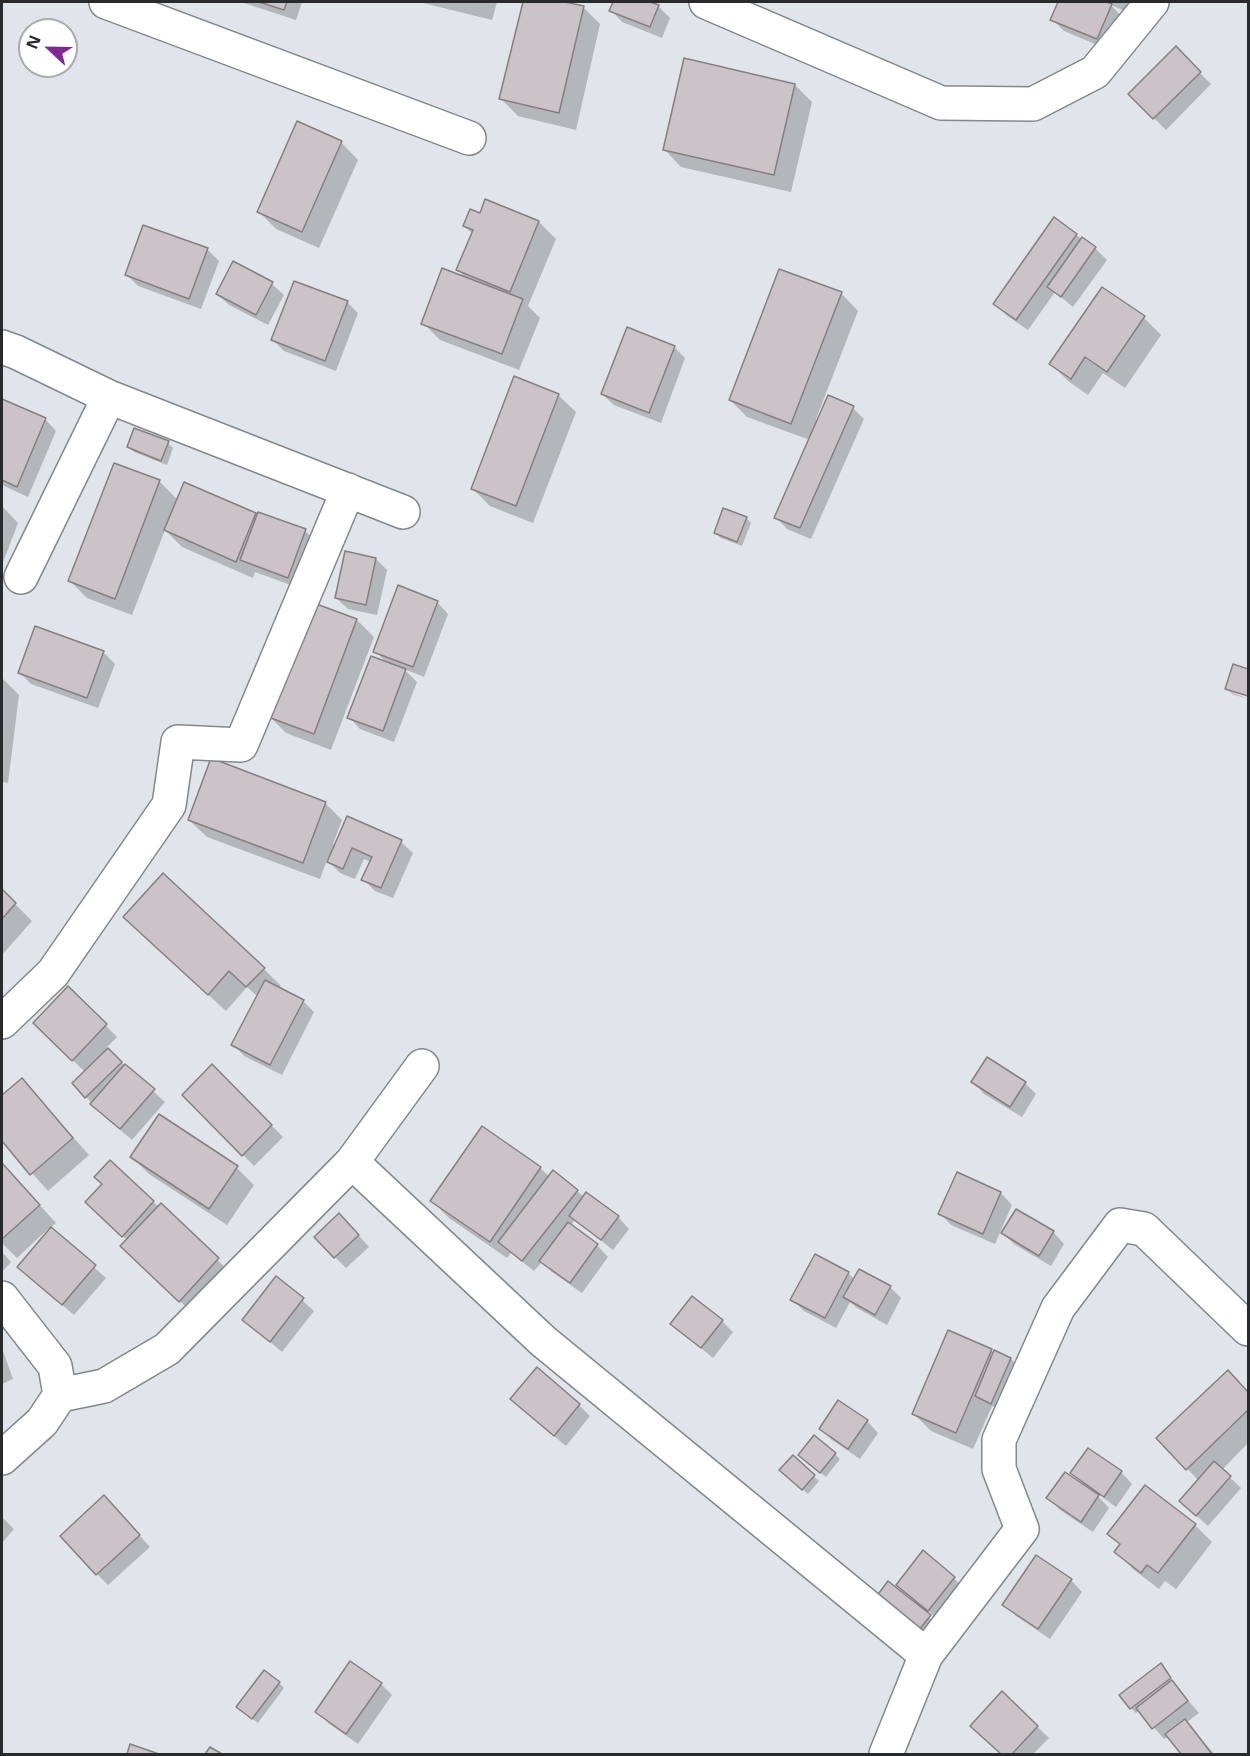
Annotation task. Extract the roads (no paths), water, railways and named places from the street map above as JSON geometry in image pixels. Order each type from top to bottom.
[{"type":"street","points":[[106,2],[469,138]]},
{"type":"street","points":[[706,2],[941,103],[1033,104],[1095,72],[1152,2]]},
{"type":"street","points":[[2,348],[16,352],[109,397],[403,512]]},
{"type":"street","points":[[21,577],[109,397]]},
{"type":"street","points":[[2,1022],[53,973],[169,805],[178,742],[241,745],[348,490]]},
{"type":"street","points":[[60,1395],[104,1386],[167,1348],[352,1162],[422,1066]]},
{"type":"street","points":[[352,1162],[543,1341],[926,1655]]},
{"type":"street","points":[[886,1755],[926,1655],[1022,1529],[999,1469],[999,1440],[1058,1308],[1120,1225],[1144,1229],[1248,1329]]},
{"type":"street","points":[[2,1298],[55,1366],[60,1395],[42,1422],[2,1458]]}]
